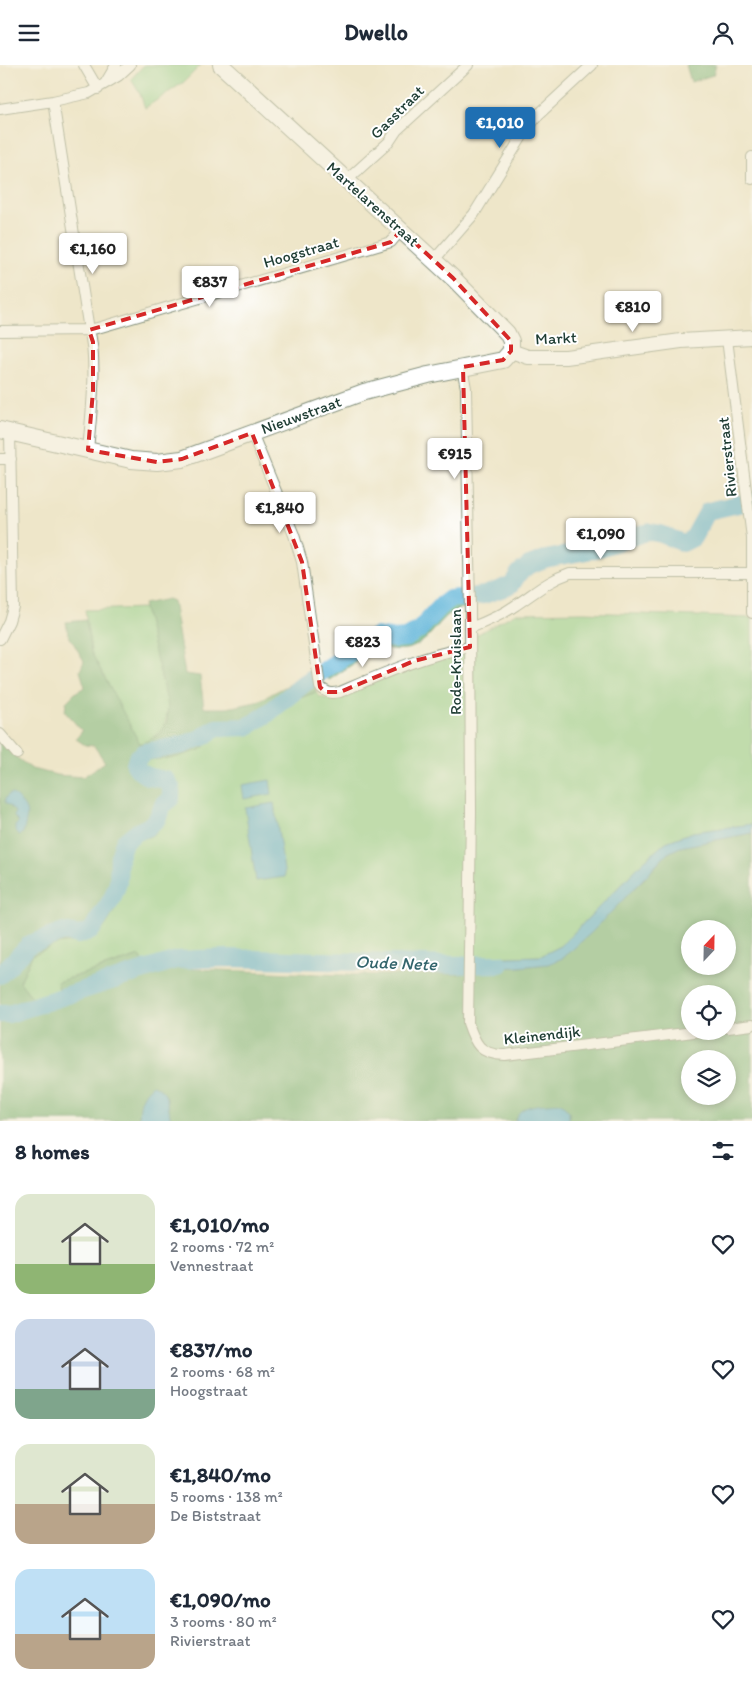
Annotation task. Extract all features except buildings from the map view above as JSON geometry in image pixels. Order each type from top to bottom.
[{"type":"main road","name":"Martelarenstraat","points":[[221,65],[434,260],[507,333],[511,341],[511,351]]},
{"type":"main road","name":"Nieuwstraat","points":[[5,431],[131,460],[157,462],[182,459],[364,392],[462,367],[503,360],[511,351]]},
{"type":"street","points":[[84,65],[101,86]]},
{"type":"street","points":[[101,86],[116,65]]},
{"type":"street","points":[[0,109],[81,95],[118,76],[130,65]]},
{"type":"street","name":"Gasstraat","points":[[347,180],[389,142],[397,130],[468,65]]},
{"type":"street","points":[[434,260],[474,214],[524,133],[539,114],[592,65]]},
{"type":"street","points":[[53,101],[89,330],[93,342],[88,450]]},
{"type":"street","points":[[752,157],[752,179]]},
{"type":"street","name":"Hoogstraat","points":[[0,331],[89,330],[101,327],[391,242],[401,230]]},
{"type":"street","name":"Markt","points":[[511,351],[528,357],[566,357],[681,341],[752,337]]},
{"type":"street","name":"Rivierstraat","points":[[728,339],[752,539],[752,613]]},
{"type":"street","name":"Rode-Kruislaan","points":[[462,367],[466,388],[470,591],[471,819],[469,957]]},
{"type":"street","points":[[0,639],[9,621],[13,607],[11,459],[5,431]]},
{"type":"street","points":[[252,433],[294,535],[302,562],[320,687],[332,694],[340,692],[414,661],[470,647]]},
{"type":"street","points":[[0,459],[11,459]]},
{"type":"street","points":[[470,628],[486,622],[515,606],[555,578],[570,573],[752,573]]},
{"type":"street","points":[[0,734],[17,754]]},
{"type":"street","name":"Kleinendijk","points":[[469,957],[468,1023],[473,1039],[486,1052],[495,1055],[681,1033]]},
{"type":"street","points":[[736,1027],[752,1025]]},
{"type":"highlighted area","points":[[401,230],[453,278],[511,341],[511,351],[503,360],[463,367],[470,647],[414,661],[340,692],[325,692],[320,687],[302,562],[252,433],[182,459],[157,462],[88,450],[93,391],[93,342],[89,330],[391,242]]},
{"type":"green space","points":[[144,65],[201,65],[184,82],[145,108],[140,94],[131,79]]},
{"type":"green space","points":[[686,65],[716,65],[713,75],[691,82]]},
{"type":"green space","points":[[464,597],[465,608],[449,614],[418,644],[402,649],[378,647],[329,680],[325,669],[362,643],[376,637],[399,638],[411,635],[425,625],[442,605],[455,598]]},
{"type":"green space","points":[[168,599],[173,601],[185,674],[200,676],[204,708],[227,708],[256,702],[294,682],[314,681],[316,692],[300,698],[248,733],[219,734],[200,750],[177,757],[147,760],[141,764],[142,769],[170,778],[178,785],[179,792],[176,802],[166,813],[154,833],[135,841],[129,847],[124,860],[122,893],[113,913],[97,935],[83,940],[57,944],[32,955],[20,982],[35,1002],[0,1010],[0,739],[16,757],[32,769],[57,775],[83,777],[105,762],[94,746],[85,745],[76,739],[82,731],[65,712],[66,702],[76,692],[85,687],[80,671],[84,661],[68,634],[66,622],[86,620],[91,652],[140,744],[157,736],[167,722],[168,705],[143,604]]},
{"type":"green space","points":[[144,608],[168,705],[166,720],[162,730],[153,738],[140,745],[91,652],[85,610]]},
{"type":"green space","points":[[584,612],[752,618],[752,824],[693,832],[666,842],[644,861],[561,946],[541,956],[477,958],[189,952],[144,964],[140,956],[57,982],[60,992],[34,1000],[20,982],[32,955],[56,944],[74,942],[123,891],[125,858],[130,846],[136,840],[155,833],[165,815],[175,803],[166,775],[142,769],[140,764],[147,760],[177,757],[219,734],[248,733],[300,698],[316,692],[319,696],[326,699],[344,694],[400,671],[463,652],[476,635],[516,613]]},
{"type":"green space","points":[[752,833],[752,1121],[569,1121],[569,1112],[515,1118],[515,1121],[171,1121],[166,1095],[139,1114],[140,1121],[0,1121],[0,1020],[36,1013],[145,975],[192,963],[192,969],[345,975],[462,974],[478,969],[548,964],[644,879],[668,853],[680,847]]},
{"type":"green space","points":[[140,956],[144,964],[60,992],[57,982]]},
{"type":"water","points":[[270,780],[272,794],[244,799],[242,785]]},
{"type":"water","points":[[9,794],[13,794],[22,804],[27,815],[23,833],[19,835],[15,831],[15,826],[19,822],[14,817],[15,812],[5,803],[5,799]]},
{"type":"water","points":[[274,803],[285,877],[256,881],[245,808]]},
{"type":"water","points":[[752,824],[752,833],[680,847],[668,853],[591,933],[563,958],[548,964],[478,969],[477,958],[541,956],[561,946],[644,861],[666,842],[693,832]]},
{"type":"water","points":[[153,1085],[158,1087],[165,1095],[171,1121],[140,1121],[141,1101]]},
{"type":"water","points":[[561,1103],[569,1112],[569,1121],[515,1121],[521,1110],[527,1107]]},
{"type":"waterway","points":[[0,975],[30,944],[64,932],[78,935],[91,931],[112,899],[118,883],[119,857],[124,842],[157,819],[163,805],[171,798],[171,787],[166,780],[152,778],[141,772],[135,765],[137,758],[145,752],[183,745],[203,737],[216,728],[247,727],[266,715],[306,682],[376,636],[395,639],[406,638],[419,630],[450,599],[484,595],[501,589],[512,584],[519,573],[529,565],[545,559],[593,550],[651,532],[683,543],[693,538],[708,511],[752,501]]},
{"type":"waterway","name":"Oude Nete","points":[[0,1014],[9,1014],[176,960],[227,958],[455,965],[500,964]]}]
